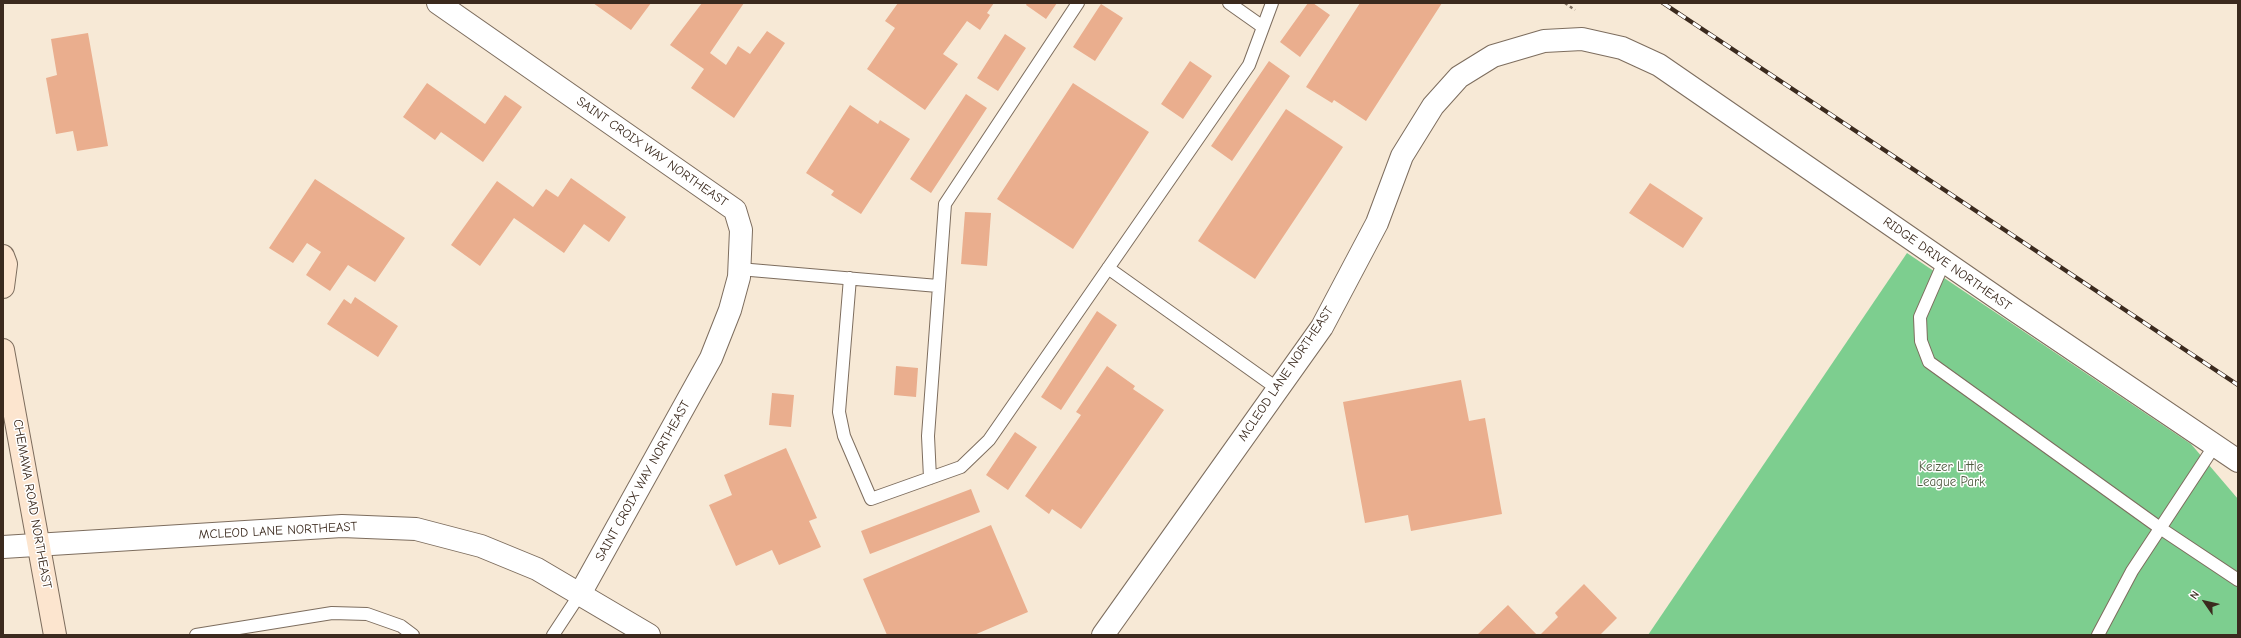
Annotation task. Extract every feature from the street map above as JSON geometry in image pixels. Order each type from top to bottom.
[{"type":"main road","points":[[3,256],[6,264],[3,287]]},
{"type":"main road","name":"CHEMAWA ROAD NORTHEAST","points":[[3,350],[40,545],[55,635]]},
{"type":"street","name":"SAINT CROIX WAY NORTHEAST","points":[[438,3],[735,210],[741,230],[739,277],[730,310],[711,358],[580,594]]},
{"type":"street","name":"MCLEOD LANE NORTHEAST","points":[[1103,635],[1322,327],[1377,223],[1402,156],[1433,106],[1459,77],[1493,56],[1544,41],[1582,39],[1622,48],[1658,65]]},
{"type":"street","name":"RIDGE DRIVE NORTHEAST","points":[[1658,65],[1944,262],[2238,461]]},
{"type":"street","name":"MCLEOD LANE NORTHEAST","points":[[3,547],[342,526],[416,529],[481,546],[537,569],[649,635]]},
{"type":"lane","points":[[930,478],[928,436],[945,204],[1078,3]]},
{"type":"lane","points":[[1229,3],[1263,27]]},
{"type":"lane","points":[[850,278],[839,412],[844,436],[870,499],[961,467],[989,440],[1248,65],[1272,3]]},
{"type":"lane","points":[[1944,262],[1920,317],[1921,341],[1929,362],[2160,528],[2238,580]]},
{"type":"lane","points":[[739,268],[938,286]]},
{"type":"lane","points":[[1108,268],[1278,388]]},
{"type":"lane","points":[[2098,635],[2132,571],[2215,445]]},
{"type":"lane","points":[[553,635],[580,594]]},
{"type":"lane","points":[[196,635],[332,613],[367,614],[401,626],[413,635]]},
{"type":"path","points":[[1565,3],[1575,10]]},
{"type":"green space","name":"Keizer Little League Park","points":[[1907,253],[2191,444],[2238,499],[2238,635],[1648,635]]},
{"type":"building","points":[[593,3],[651,3],[631,30]]},
{"type":"building","points":[[702,3],[744,3],[710,53],[726,65],[738,46],[750,54],[767,31],[785,43],[734,118],[691,88],[704,69],[670,45]]},
{"type":"building","points":[[898,3],[994,3],[987,13],[990,15],[980,30],[967,21],[943,54],[958,64],[925,110],[867,69],[895,28],[885,21]]},
{"type":"building","points":[[1027,3],[1057,3],[1046,19],[1026,5]]},
{"type":"building","points":[[1308,3],[1313,3],[1330,15],[1300,57],[1280,42]]},
{"type":"building","points":[[1360,3],[1442,3],[1366,121],[1334,100],[1332,103],[1306,87]]},
{"type":"building","points":[[1101,4],[1123,18],[1095,61],[1073,47]]},
{"type":"building","points":[[88,33],[108,146],[77,151],[73,131],[56,134],[46,78],[57,75],[51,39]]},
{"type":"building","points":[[1005,34],[1026,48],[998,91],[977,78]]},
{"type":"building","points":[[1190,61],[1212,76],[1183,119],[1161,104]]},
{"type":"building","points":[[1269,61],[1290,76],[1232,161],[1211,146]]},
{"type":"building","points":[[427,83],[485,124],[505,95],[522,107],[483,162],[441,132],[435,140],[403,117]]},
{"type":"building","points":[[1073,83],[1149,132],[1073,249],[997,199]]},
{"type":"building","points":[[966,94],[987,108],[931,193],[910,179]]},
{"type":"building","points":[[850,105],[878,124],[880,120],[910,139],[861,214],[831,195],[834,191],[806,173]]},
{"type":"building","points":[[1286,109],[1343,147],[1255,279],[1198,241]]},
{"type":"building","points":[[571,178],[626,217],[609,242],[584,224],[564,253],[514,218],[480,266],[451,245],[497,181],[533,207],[546,189],[558,197]]},
{"type":"building","points":[[315,179],[405,238],[375,282],[348,265],[330,291],[306,275],[321,252],[307,243],[293,263],[269,248]]},
{"type":"building","points":[[1650,183],[1703,218],[1683,248],[1629,213]]},
{"type":"building","points":[[965,212],[991,213],[987,266],[961,264]]},
{"type":"building","points":[[355,297],[398,326],[378,357],[327,324],[344,299],[351,304]]},
{"type":"building","points":[[1097,311],[1117,325],[1061,410],[1041,397]]},
{"type":"building","points":[[896,366],[918,368],[916,397],[894,395]]},
{"type":"building","points":[[1107,366],[1135,386],[1133,389],[1164,410],[1081,529],[1052,509],[1049,514],[1025,496],[1081,415],[1076,412]]},
{"type":"building","points":[[1461,380],[1469,421],[1485,418],[1502,514],[1411,531],[1408,515],[1365,523],[1343,402]]},
{"type":"building","points":[[772,393],[794,395],[791,427],[769,425]]},
{"type":"building","points":[[1015,432],[1037,447],[1008,490],[986,475]]},
{"type":"building","points":[[786,448],[817,518],[809,521],[821,547],[779,565],[772,550],[736,566],[709,505],[732,495],[724,475]]},
{"type":"building","points":[[971,489],[980,512],[870,554],[861,531]]},
{"type":"building","points":[[991,525],[1028,612],[974,635],[887,635],[863,579]]},
{"type":"building","points":[[1584,584],[1617,618],[1600,635],[1540,635],[1558,617],[1555,613]]},
{"type":"building","points":[[1508,605],[1537,635],[1477,635]]},
{"type":"railway","points":[[1663,3],[2238,385]]}]
